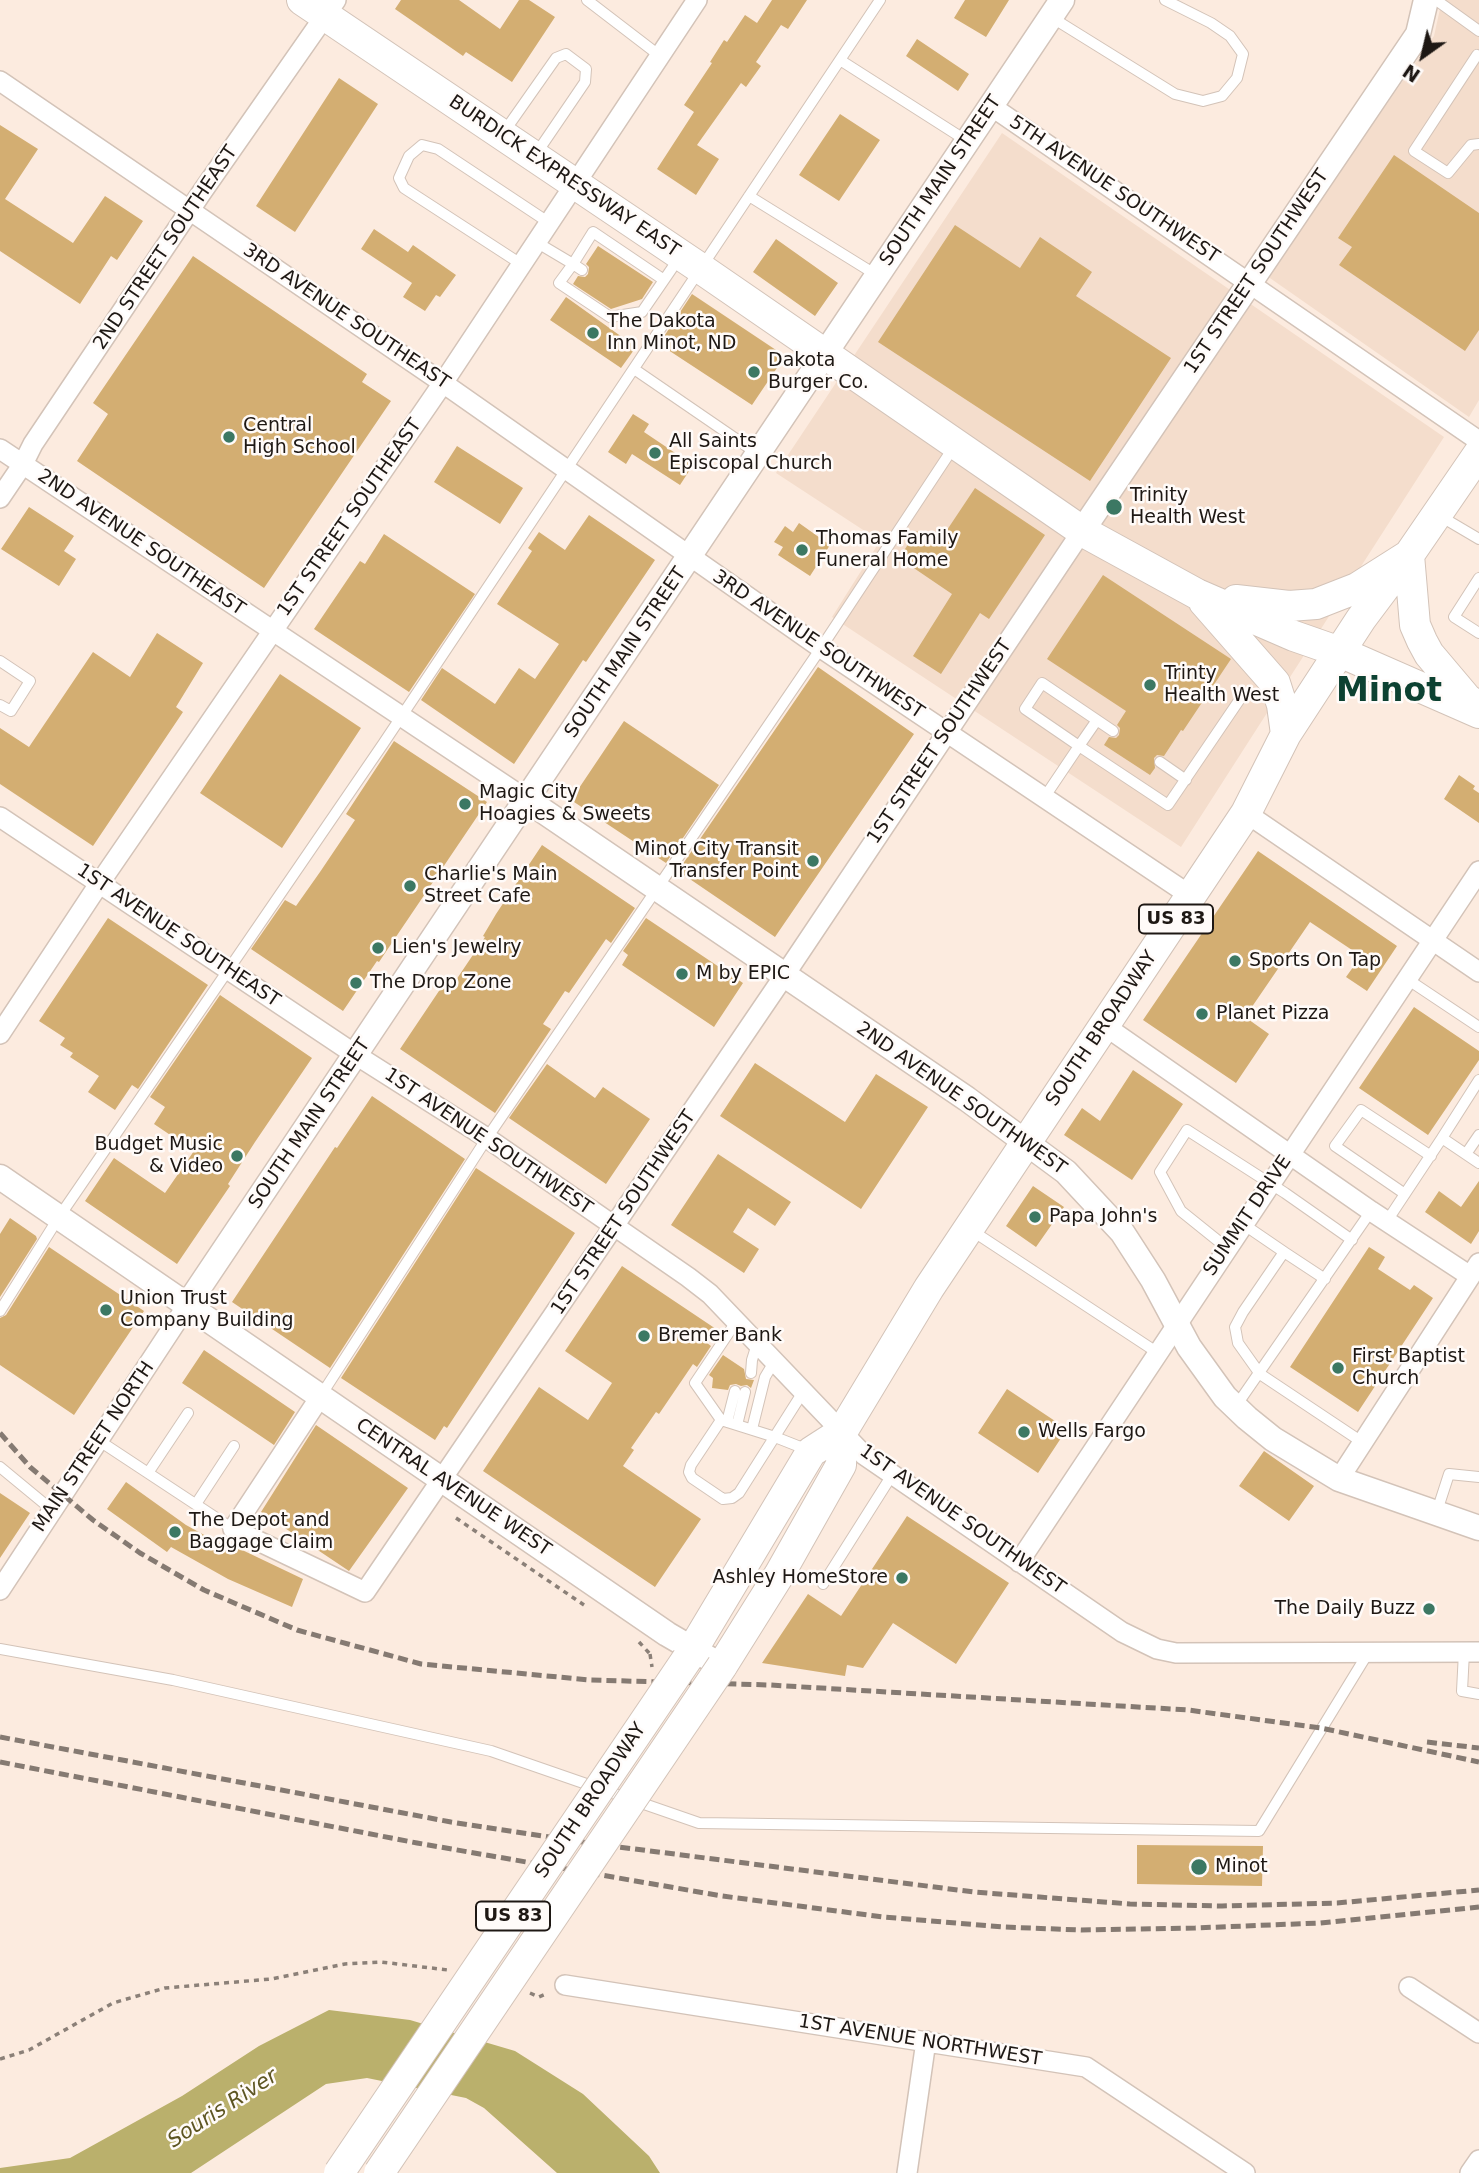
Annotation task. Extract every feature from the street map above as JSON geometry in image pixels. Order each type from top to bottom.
[{"type":"main road","name":"BURDICK EXPRESSWAY EAST","points":[[321,5],[573,184],[612,227],[690,262],[1082,531],[1197,594]]},
{"type":"main road","name":"SOUTH BROADWAY","points":[[339,2173],[690,1655],[811,1452],[842,1432],[910,1317],[968,1228],[1246,813],[1286,734],[1361,619],[1479,453]]},
{"type":"main road","points":[[1197,594],[1278,605],[1315,604],[1357,588],[1409,555],[1415,625],[1422,641],[1429,654],[1467,699],[1478,705]]},
{"type":"main road","points":[[1197,594],[1294,636],[1478,705]]},
{"type":"main road","points":[[1197,594],[1275,683],[1282,705],[1286,734]]},
{"type":"main road","name":"SOUTH BROADWAY","points":[[379,2173],[722,1666],[779,1576],[841,1465],[842,1432]]},
{"type":"street","name":"1ST STREET SOUTHEAST","points":[[0,1034],[99,884],[443,383],[697,0]]},
{"type":"street","name":"1ST STREET SOUTHWEST","points":[[233,1529],[365,1592],[785,976],[1418,34],[1426,0]]},
{"type":"street","name":"2ND STREET SOUTHEAST","points":[[0,498],[33,444],[190,211],[321,5]]},
{"type":"street","name":"SOUTH MAIN STREET","points":[[188,1304],[1056,8]]},
{"type":"street","name":"3RD AVENUE SOUTHEAST","points":[[0,81],[568,469],[690,557]]},
{"type":"street","name":"5TH AVENUE SOUTHWEST","points":[[991,106],[1479,441]]},
{"type":"street","name":"2ND AVENUE SOUTHEAST","points":[[0,449],[527,800]]},
{"type":"street","name":"3RD AVENUE SOUTHWEST","points":[[690,557],[1191,896]]},
{"type":"street","name":"2ND AVENUE SOUTHWEST","points":[[527,800],[1066,1172],[1122,1231],[1153,1280],[1189,1347],[1225,1397],[1273,1439],[1339,1479],[1479,1528]]},
{"type":"street","points":[[1246,813],[1479,972]]},
{"type":"street","name":"1ST AVENUE SOUTHEAST","points":[[0,817],[356,1055]]},
{"type":"street","name":"SUMMIT DRIVE","points":[[1019,1562],[1479,871]]},
{"type":"street","points":[[1105,1026],[1379,1216],[1476,1274],[1339,1479]]},
{"type":"street","name":"1ST AVENUE SOUTHWEST","points":[[356,1055],[487,1138],[688,1277],[710,1294],[736,1322],[754,1352],[774,1362],[864,1455],[1122,1632],[1157,1649],[1194,1654],[1472,1652]]},
{"type":"street","name":"CENTRAL AVENUE WEST","points":[[0,1177],[443,1480],[690,1655],[722,1666]]},
{"type":"street","name":"MAIN STREET NORTH","points":[[0,1590],[188,1304]]},
{"type":"street","points":[[233,1529],[320,1397]]},
{"type":"street","name":"1ST AVENUE NORTHWEST","points":[[565,1985],[1086,2067],[1245,2173]]},
{"type":"street","points":[[1409,1987],[1479,2032]]},
{"type":"street","points":[[907,2173],[926,2041]]},
{"type":"street","points":[[1470,2173],[1479,2160]]},
{"type":"lane","points":[[587,0],[660,56]]},
{"type":"lane","points":[[0,1311],[59,1217],[634,369],[690,262],[748,196],[880,0]]},
{"type":"lane","points":[[1056,8],[1175,94],[1203,100],[1222,96],[1237,78],[1244,54],[1230,36],[1165,0]]},
{"type":"lane","points":[[1436,0],[1479,31]]},
{"type":"lane","points":[[502,135],[556,58],[566,54],[586,69],[585,82],[534,157]]},
{"type":"lane","points":[[1479,56],[1476,55],[1414,151],[1448,173],[1471,145],[1479,144]]},
{"type":"lane","points":[[840,60],[968,141]]},
{"type":"lane","points":[[521,264],[404,188],[399,178],[409,156],[422,145],[438,149],[548,222]]},
{"type":"lane","points":[[748,196],[878,276]]},
{"type":"lane","points":[[664,280],[612,227],[593,232],[577,267],[559,284],[610,317],[642,312],[664,280],[690,262]]},
{"type":"lane","points":[[535,242],[577,267]]},
{"type":"lane","points":[[629,303],[642,312]]},
{"type":"lane","points":[[634,369],[759,455]]},
{"type":"lane","points":[[320,1397],[487,1138],[821,648],[955,445]]},
{"type":"lane","points":[[1438,514],[1479,539]]},
{"type":"lane","points":[[1479,578],[1454,617],[1479,633]]},
{"type":"lane","points":[[0,661],[30,681],[11,711],[0,705]]},
{"type":"lane","points":[[1114,731],[1042,683],[1025,709],[1168,805],[1240,699]]},
{"type":"lane","points":[[1044,798],[1097,720]]},
{"type":"lane","points":[[1160,762],[1186,780]]},
{"type":"lane","points":[[1407,979],[1479,1027]]},
{"type":"lane","points":[[1236,1407],[1352,1240],[1405,1194],[1479,1080]]},
{"type":"lane","points":[[1405,1194],[1335,1146],[1361,1110],[1431,1156]]},
{"type":"lane","points":[[1227,1248],[1181,1212],[1160,1172],[1187,1130],[1352,1240]]},
{"type":"lane","points":[[1466,1154],[1479,1135]]},
{"type":"lane","points":[[1442,1138],[1479,1163]]},
{"type":"lane","points":[[1243,1224],[1325,1279]]},
{"type":"lane","points":[[968,1228],[1158,1353]]},
{"type":"lane","points":[[1284,1252],[1243,1311],[1235,1327],[1238,1343],[1260,1374],[1362,1442]]},
{"type":"lane","points":[[736,1322],[695,1383],[729,1422],[811,1452]]},
{"type":"lane","points":[[740,1368],[754,1352]]},
{"type":"lane","points":[[751,1373],[754,1352]]},
{"type":"lane","points":[[752,1429],[765,1377],[774,1362]]},
{"type":"lane","points":[[740,1391],[729,1422],[691,1465],[689,1472],[692,1478],[723,1499],[732,1498],[739,1493],[803,1392]]},
{"type":"lane","points":[[148,1474],[188,1413]]},
{"type":"lane","points":[[98,1440],[233,1529]]},
{"type":"lane","points":[[195,1504],[234,1446]]},
{"type":"lane","points":[[0,1467],[52,1510]]},
{"type":"lane","points":[[1436,1514],[1449,1474],[1479,1477]]},
{"type":"lane","points":[[823,1584],[892,1475]]},
{"type":"lane","points":[[0,1649],[173,1680],[491,1751],[699,1823],[1259,1831],[1369,1653]]},
{"type":"lane","points":[[1472,1652],[1462,1691],[1479,1694]]},
{"type":"path","points":[[456,1518],[591,1610]]},
{"type":"path","points":[[633,1638],[650,1654]]},
{"type":"path","points":[[0,2059],[29,2050],[113,2003],[164,1988],[271,1979],[345,1964],[381,1962],[449,1970]]},
{"type":"path","points":[[528,1993],[539,1997],[565,1985]]},
{"type":"shaded area","points":[[1442,0],[1479,0],[1479,400],[1469,417],[1267,276],[1434,36]]},
{"type":"shaded area","name":"Trinity Health West","points":[[1002,133],[1444,437],[1181,847],[832,617],[880,541],[776,473]]},
{"type":"water","name":"Souris River","points":[[329,2010],[410,2020],[515,2051],[583,2094],[649,2156],[660,2173],[557,2173],[484,2108],[466,2098],[367,2078],[326,2084],[191,2173],[0,2173],[0,2168],[70,2158],[182,2096],[259,2046]]},
{"type":"building","points":[[401,0],[459,0],[500,29],[519,0],[529,0],[555,17],[512,82],[466,52],[463,56],[395,9]]},
{"type":"building","points":[[772,0],[807,0],[788,29],[781,25],[756,62],[761,66],[746,87],[741,83],[697,145],[719,159],[696,195],[657,169],[694,112],[684,105],[724,40],[727,42],[745,15],[757,23]]},
{"type":"building","points":[[965,0],[1009,0],[986,37],[954,18]]},
{"type":"building","points":[[917,39],[969,74],[958,91],[906,56]]},
{"type":"building","points":[[339,78],[378,104],[295,232],[256,206]]},
{"type":"building","points":[[840,114],[880,140],[839,201],[799,175]]},
{"type":"building","points":[[0,125],[38,149],[5,199],[73,243],[105,196],[143,221],[117,260],[111,256],[80,304],[0,251]]},
{"type":"building","points":[[1394,155],[1479,213],[1479,330],[1465,351],[1339,265],[1352,247],[1338,238]]},
{"type":"building","points":[[955,225],[1020,268],[1040,237],[1092,272],[1076,296],[1171,358],[1090,481],[878,342]]},
{"type":"building","points":[[374,229],[408,252],[413,245],[456,275],[440,297],[436,295],[425,311],[403,297],[412,283],[361,249]]},
{"type":"building","points":[[776,239],[838,283],[815,316],[753,272]]},
{"type":"building","points":[[598,246],[653,282],[642,299],[611,309],[573,284],[578,276],[585,277],[588,274],[589,267],[586,264]]},
{"type":"building","name":"Central High School","points":[[193,256],[367,374],[362,382],[391,401],[264,588],[77,461],[108,414],[93,403]]},
{"type":"building","points":[[692,294],[785,356],[752,405],[659,344]]},
{"type":"building","name":"The Dakota Inn Minot, ND","points":[[566,297],[636,347],[621,368],[550,320]]},
{"type":"building","points":[[633,414],[649,424],[644,432],[693,465],[680,485],[632,454],[626,464],[608,452]]},
{"type":"building","points":[[457,446],[523,488],[500,524],[434,482]]},
{"type":"building","points":[[975,488],[1045,535],[989,619],[980,613],[941,674],[913,656],[952,594],[899,558],[917,531],[937,545]]},
{"type":"building","points":[[29,507],[74,536],[64,551],[76,559],[59,586],[1,549]]},
{"type":"building","points":[[589,515],[655,560],[586,662],[583,660],[514,764],[421,700],[442,668],[495,704],[519,668],[535,679],[559,644],[497,604],[532,551],[528,548],[539,532],[565,550]]},
{"type":"building","points":[[799,523],[830,545],[810,576],[778,555],[783,547],[774,542],[785,526],[793,532]]},
{"type":"building","points":[[384,534],[475,594],[409,692],[314,629],[360,561],[365,564]]},
{"type":"building","name":"Trinty Health West","points":[[1103,575],[1231,659],[1164,756],[1157,755],[1154,758],[1155,768],[1150,775],[1104,745],[1109,737],[1116,738],[1119,735],[1120,728],[1117,725],[1126,711],[1047,659]]},
{"type":"building","points":[[157,633],[203,663],[176,707],[183,712],[93,846],[0,784],[0,728],[29,747],[93,652],[130,677]]},
{"type":"building","points":[[818,667],[914,734],[775,937],[678,871]]},
{"type":"building","points":[[280,674],[361,728],[282,848],[200,793]]},
{"type":"building","points":[[624,721],[719,785],[666,863],[571,800]]},
{"type":"building","points":[[394,741],[487,802],[343,1011],[251,949],[285,900],[296,906],[320,872],[355,820],[346,814]]},
{"type":"building","points":[[1459,775],[1475,786],[1473,789],[1479,793],[1479,823],[1444,799]]},
{"type":"building","points":[[542,845],[635,908],[611,943],[606,939],[569,993],[565,991],[543,1024],[551,1029],[495,1113],[400,1049],[445,982],[452,986]]},
{"type":"building","points":[[1258,851],[1397,946],[1367,991],[1346,977],[1361,956],[1310,922],[1245,1017],[1269,1034],[1236,1083],[1143,1020]]},
{"type":"building","points":[[108,918],[208,985],[138,1089],[132,1085],[115,1110],[88,1092],[99,1076],[70,1057],[73,1053],[60,1045],[65,1038],[39,1021]]},
{"type":"building","name":"M by EPIC","points":[[646,918],[743,983],[714,1027],[622,965],[628,955],[623,951]]},
{"type":"building","points":[[220,995],[312,1058],[177,1264],[85,1201],[114,1158],[165,1193],[194,1151],[154,1124],[165,1107],[150,1097]]},
{"type":"building","points":[[1414,1007],[1479,1051],[1479,1060],[1428,1135],[1359,1088]]},
{"type":"building","points":[[755,1063],[845,1122],[876,1074],[928,1107],[861,1209],[720,1116]]},
{"type":"building","points":[[547,1064],[595,1098],[603,1087],[650,1119],[606,1184],[509,1118]]},
{"type":"building","points":[[1133,1070],[1183,1104],[1132,1180],[1064,1135],[1082,1108],[1100,1121]]},
{"type":"building","points":[[372,1096],[465,1159],[330,1368],[232,1302]]},
{"type":"building","points":[[718,1154],[791,1202],[775,1226],[748,1208],[733,1232],[759,1249],[744,1273],[671,1225]]},
{"type":"building","points":[[476,1168],[575,1233],[447,1428],[444,1426],[435,1440],[341,1378]]},
{"type":"building","points":[[1479,1181],[1479,1231],[1471,1244],[1425,1212],[1439,1191],[1461,1207]]},
{"type":"building","name":"Papa John's","points":[[1033,1186],[1064,1207],[1036,1247],[1006,1226]]},
{"type":"building","points":[[10,1218],[37,1239],[0,1297],[0,1234]]},
{"type":"building","points":[[49,1247],[144,1311],[74,1415],[0,1365],[0,1318],[6,1315]]},
{"type":"building","points":[[1369,1247],[1385,1257],[1378,1269],[1410,1290],[1414,1285],[1433,1298],[1358,1412],[1290,1367]]},
{"type":"building","points":[[622,1266],[716,1329],[707,1343],[711,1346],[697,1367],[693,1364],[659,1414],[656,1412],[631,1448],[634,1450],[623,1466],[701,1519],[655,1587],[483,1471],[539,1387],[588,1420],[612,1383],[565,1351]]},
{"type":"building","points":[[204,1350],[295,1412],[274,1445],[182,1383]]},
{"type":"building","points":[[723,1355],[744,1369],[746,1379],[754,1380],[751,1388],[736,1384],[730,1385],[728,1390],[712,1388],[713,1378],[709,1375]]},
{"type":"building","points":[[1007,1389],[1067,1429],[1038,1473],[978,1433]]},
{"type":"building","points":[[316,1425],[408,1488],[349,1571],[261,1512]]},
{"type":"building","points":[[1264,1451],[1314,1486],[1289,1521],[1239,1486]]},
{"type":"building","points":[[126,1482],[186,1525],[237,1553],[238,1548],[303,1579],[292,1607],[228,1579],[171,1547],[167,1552],[107,1509]]},
{"type":"building","points":[[0,1493],[30,1513],[0,1558]]},
{"type":"building","points":[[907,1516],[1009,1583],[956,1664],[893,1623],[863,1668],[847,1665],[845,1676],[762,1663],[808,1594],[841,1616]]},
{"type":"building","points":[[1137,1845],[1263,1846],[1262,1886],[1137,1884]]},
{"type":"railway","points":[[0,1433],[30,1467],[93,1520],[140,1553],[204,1590],[297,1630],[421,1664],[590,1680],[770,1685],[1188,1710],[1321,1728],[1479,1762]]},
{"type":"railway","points":[[0,1737],[451,1822],[595,1844],[974,1892],[1130,1904],[1222,1906],[1337,1903],[1479,1890]]},
{"type":"railway","points":[[1427,1742],[1479,1748]]},
{"type":"railway","points":[[0,1762],[417,1843],[722,1896],[883,1917],[1081,1930],[1320,1923],[1479,1907]]},
{"type":"place","name":"The Dakota Inn Minot, ND","points":[[593,333]]},
{"type":"place","name":"Dakota Burger Co.","points":[[754,372]]},
{"type":"place","name":"Central High School","points":[[229,437]]},
{"type":"place","name":"All Saints Episcopal Church","points":[[655,453]]},
{"type":"place","name":"Trinity Health West","points":[[1114,507]]},
{"type":"place","name":"Thomas Family Funeral Home","points":[[802,550]]},
{"type":"place","name":"Trinty Health West","points":[[1150,685]]},
{"type":"place","name":"Magic City Hoagies & Sweets","points":[[465,804]]},
{"type":"place","name":"Minot City Transit Transfer Point","points":[[813,861]]},
{"type":"place","name":"Charlie's Main Street Cafe","points":[[410,886]]},
{"type":"place","name":"Lien's Jewelry","points":[[378,948]]},
{"type":"place","name":"Sports On Tap","points":[[1235,961]]},
{"type":"place","name":"M by EPIC","points":[[682,974]]},
{"type":"place","name":"The Drop Zone","points":[[356,983]]},
{"type":"place","name":"Planet Pizza","points":[[1202,1014]]},
{"type":"place","name":"Budget Music & Video","points":[[237,1156]]},
{"type":"place","name":"Papa John's","points":[[1035,1217]]},
{"type":"place","name":"Union Trust Company Building","points":[[106,1310]]},
{"type":"place","name":"Bremer Bank","points":[[644,1336]]},
{"type":"place","name":"First Baptist Church","points":[[1338,1368]]},
{"type":"place","name":"Wells Fargo","points":[[1024,1432]]},
{"type":"place","name":"The Depot and Baggage Claim","points":[[175,1532]]},
{"type":"place","name":"Ashley HomeStore","points":[[902,1578]]},
{"type":"place","name":"The Daily Buzz","points":[[1429,1609]]},
{"type":"place","name":"Minot","points":[[1199,1867]]},
{"type":"district","name":"Minot","points":[[1389,692]]}]
